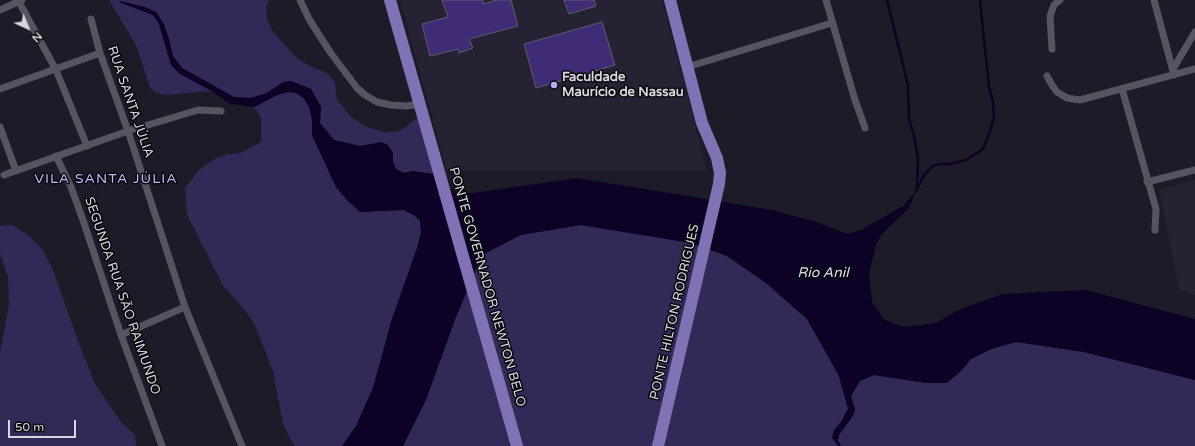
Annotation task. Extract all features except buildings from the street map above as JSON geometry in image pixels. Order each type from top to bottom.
[{"type":"main road","name":"PONTE GOVERNADOR NEWTON BELO","points":[[390,0],[517,446]]},
{"type":"main road","name":"PONTE HILTON RODRIGUES","points":[[658,446],[720,184],[720,173],[717,158],[702,122],[670,0]]},
{"type":"street","points":[[300,0],[309,19],[330,52],[357,88],[365,95],[377,102],[391,105],[406,106],[420,104]]},
{"type":"street","points":[[826,0],[857,108],[865,128]]},
{"type":"street","points":[[1052,48],[1050,16],[1054,5],[1060,0]]},
{"type":"street","points":[[0,10],[21,1],[56,70],[87,146]]},
{"type":"street","points":[[1155,1],[1174,72]]},
{"type":"street","name":"RUA SANTA JÚLIA","points":[[91,19],[100,53],[128,131],[185,306],[242,446]]},
{"type":"street","points":[[687,67],[832,23]]},
{"type":"street","points":[[1174,72],[1195,32]]},
{"type":"street","points":[[0,89],[100,53]]},
{"type":"street","points":[[1047,76],[1057,92],[1067,98],[1080,100],[1122,89],[1174,72],[1195,69]]},
{"type":"street","points":[[1122,89],[1156,209],[1155,230]]},
{"type":"street","points":[[4,175],[128,131],[198,110],[221,111]]},
{"type":"street","points":[[0,127],[16,171]]},
{"type":"street","name":"SEGUNDA RUA SÃO RAIMUNDO","points":[[56,156],[71,187],[82,216],[121,335],[162,446]]},
{"type":"street","points":[[1148,182],[1195,170]]},
{"type":"street","points":[[121,335],[185,306]]},
{"type":"shaded area","points":[[109,0],[269,0],[266,7],[267,19],[273,32],[298,59],[327,73],[335,82],[337,99],[348,114],[364,126],[384,132],[400,131],[420,116],[434,174],[412,171],[403,173],[396,169],[393,162],[393,153],[382,142],[360,146],[334,140],[320,123],[321,107],[311,89],[291,81],[283,82],[267,93],[251,98],[234,97],[182,68],[173,56],[169,39],[156,12],[140,10],[153,15],[159,24],[171,65],[180,74],[212,91],[164,95],[156,92],[150,88],[137,47]]},
{"type":"shaded area","name":"Faculdade Maurício de Nassau","points":[[400,0],[662,0],[707,171],[447,171]]},
{"type":"shaded area","points":[[288,92],[296,93],[304,99],[309,107],[312,120],[312,135],[336,187],[347,200],[360,212],[403,210],[414,215],[420,221],[421,232],[417,248],[391,322],[373,388],[356,426],[342,446],[295,446],[292,442],[283,424],[273,371],[254,323],[224,287],[187,215],[185,188],[199,170],[216,158],[228,154],[240,153],[261,142],[261,118],[254,107],[277,95]]},
{"type":"shaded area","points":[[1195,180],[1195,295],[1179,290],[1159,190]]},
{"type":"shaded area","points":[[12,225],[28,235],[42,249],[52,268],[95,384],[121,422],[135,435],[136,446],[0,446],[0,353],[9,305],[8,277],[0,254],[0,226]]},
{"type":"shaded area","points":[[581,225],[691,243],[727,256],[766,283],[807,319],[839,376],[848,409],[841,422],[834,430],[838,446],[403,446],[426,399],[456,317],[482,255],[521,235]]},
{"type":"shaded area","points":[[1016,342],[1084,352],[1195,380],[1195,446],[841,446],[838,441],[839,435],[851,419],[855,409],[851,396],[860,381],[874,375],[926,383],[961,371],[971,359],[991,349]]},
{"type":"water","name":"Rio Anil","points":[[120,1],[145,7],[156,12],[164,24],[173,56],[182,68],[234,97],[251,98],[267,93],[283,82],[291,81],[311,89],[321,107],[320,123],[334,140],[360,146],[382,142],[388,145],[393,153],[393,162],[396,169],[403,173],[412,171],[434,174],[458,195],[577,178],[772,210],[817,222],[847,234],[861,230],[903,206],[916,191],[909,208],[882,234],[876,245],[869,274],[872,302],[885,320],[904,327],[936,323],[956,311],[1002,294],[1086,290],[1195,319],[1195,380],[1084,352],[1016,342],[991,349],[971,359],[961,371],[947,383],[926,383],[874,375],[860,381],[851,396],[855,409],[854,414],[839,435],[838,441],[841,446],[838,446],[832,438],[834,430],[841,422],[848,409],[839,376],[807,319],[766,283],[727,256],[691,243],[581,225],[521,235],[482,255],[456,317],[426,400],[403,446],[342,446],[356,426],[373,388],[391,322],[417,248],[421,232],[420,221],[414,215],[403,210],[360,212],[347,200],[336,187],[312,135],[312,119],[309,107],[304,98],[296,93],[288,92],[277,95],[254,107],[230,104],[212,91],[180,74],[171,65],[159,24],[153,15],[121,3]]},
{"type":"waterway","points":[[887,0],[908,85],[909,119],[918,158],[917,188]]},
{"type":"waterway","points":[[916,191],[924,175],[933,166],[966,160],[983,149],[990,132],[994,116],[993,101],[989,87],[980,0]]},
{"type":"place","name":"Faculdade Maurício de Nassau","points":[[554,85]]},
{"type":"district","name":"VILA SANTA JÚLIA","points":[[106,179]]}]
